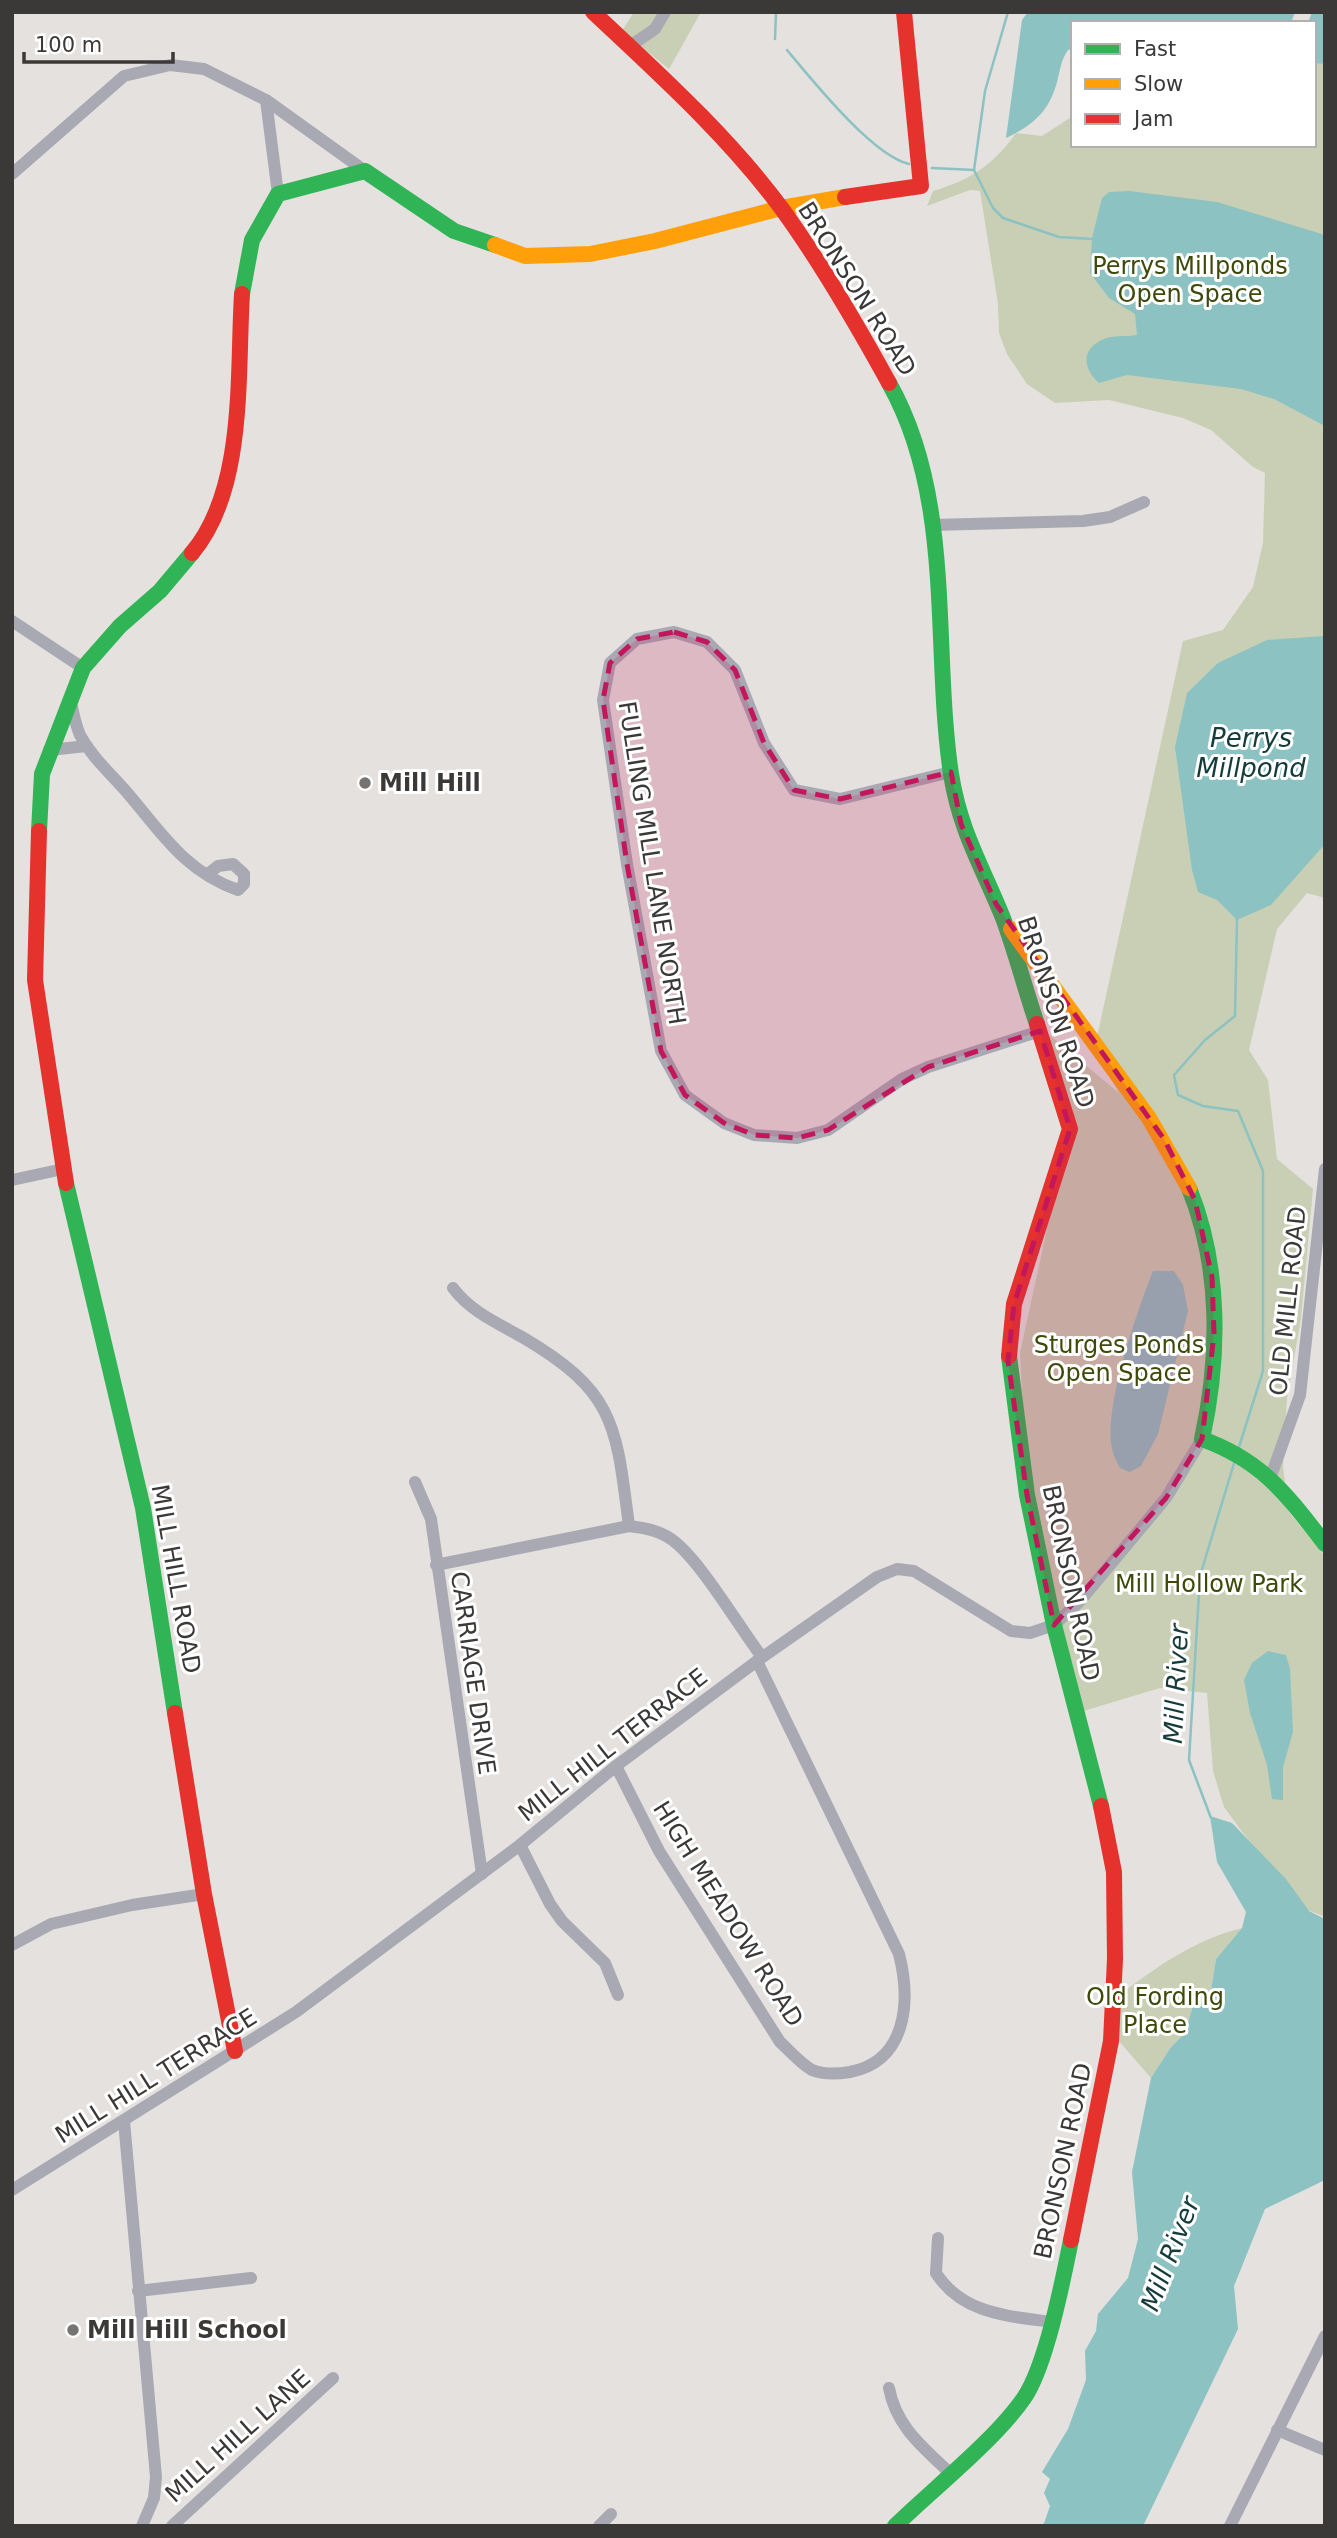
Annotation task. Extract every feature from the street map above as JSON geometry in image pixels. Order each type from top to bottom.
[{"type":"main road","name":"BRONSON ROAD","points":[[593,12],[685,98],[781,208],[845,304],[901,404],[922,468],[932,525],[951,772],[961,824],[1003,919],[1070,1129],[1014,1304],[1008,1361],[1027,1495],[1054,1625],[1114,1872],[1115,1937],[1111,2041],[1052,2322],[1038,2371],[1024,2398],[951,2474],[895,2526]]},
{"type":"main road","points":[[278,194],[365,171],[454,231],[525,256],[590,254],[655,241],[781,208],[921,186],[904,12]]},
{"type":"main road","name":"MILL HILL ROAD","points":[[235,2051],[204,1894],[144,1508],[63,1169],[35,980],[41,784],[49,750],[83,667],[120,626],[160,591],[197,547],[218,509],[232,467],[243,276],[252,240],[278,194]]},
{"type":"main road","points":[[1003,919],[1164,1139],[1195,1200],[1205,1235],[1212,1277],[1214,1335],[1202,1439],[1218,1444],[1268,1472],[1325,1544]]},
{"type":"street","points":[[636,51],[655,29],[665,12]]},
{"type":"street","points":[[12,174],[124,76],[170,65],[204,69],[266,100],[365,171]]},
{"type":"street","points":[[266,100],[278,194]]},
{"type":"street","points":[[932,525],[1083,521],[1110,517],[1144,502]]},
{"type":"street","points":[[12,621],[83,667]]},
{"type":"street","name":"FULLING MILL LANE NORTH","points":[[951,772],[840,799],[794,790],[764,743],[735,670],[706,642],[674,632],[637,639],[610,663],[603,701],[627,864],[661,1051],[685,1095],[724,1123],[754,1135],[797,1138],[828,1130],[902,1079],[928,1067],[1040,1031]]},
{"type":"street","points":[[70,698],[79,733],[87,746],[174,852],[208,874]]},
{"type":"street","points":[[49,750],[87,746]]},
{"type":"street","points":[[12,1180],[63,1169]]},
{"type":"street","name":"OLD MILL ROAD","points":[[1268,1472],[1300,1395],[1325,1169]]},
{"type":"street","points":[[436,1565],[629,1526],[615,1436],[601,1405],[588,1385],[560,1359],[465,1304],[453,1288]]},
{"type":"street","points":[[1054,1625],[1088,1593],[1166,1498],[1202,1439]]},
{"type":"street","name":"CARRIAGE DRIVE","points":[[415,1482],[431,1519],[482,1874]]},
{"type":"street","name":"HIGH MEADOW ROAD","points":[[616,1766],[659,1851],[780,2042],[798,2059],[821,2073],[841,2074],[876,2062],[890,2049],[903,2020],[905,1986],[899,1954],[759,1659],[680,1546],[661,1533],[629,1526]]},
{"type":"street","name":"MILL HILL TERRACE","points":[[12,2190],[296,2012],[482,1874],[616,1766],[759,1659],[851,1594],[897,1569],[914,1571],[931,1579],[995,1624],[1011,1632],[1030,1633],[1054,1625]]},
{"type":"street","points":[[520,1845],[550,1904],[562,1921],[605,1963],[618,1995]]},
{"type":"street","points":[[12,1945],[51,1924],[132,1905],[204,1894]]},
{"type":"street","points":[[124,2120],[156,2477],[149,2516],[142,2526]]},
{"type":"street","points":[[938,2238],[936,2273],[962,2299],[991,2313],[1052,2322]]},
{"type":"street","points":[[138,2291],[251,2278]]},
{"type":"street","points":[[1230,2526],[1325,2336]]},
{"type":"street","name":"MILL HILL LANE","points":[[172,2526],[334,2378]]},
{"type":"street","points":[[889,2388],[894,2409],[907,2431],[951,2474]]},
{"type":"street","points":[[1277,2430],[1325,2450]]},
{"type":"street","points":[[599,2526],[611,2514]]},
{"type":"highlighted area","points":[[674,632],[707,642],[735,670],[764,743],[794,790],[840,799],[951,772],[961,824],[996,904],[1164,1139],[1195,1200],[1212,1277],[1214,1334],[1202,1439],[1166,1498],[1054,1625],[1027,1495],[1008,1361],[1014,1304],[1070,1129],[1040,1031],[928,1067],[828,1130],[797,1138],[754,1135],[724,1123],[685,1095],[661,1051],[627,864],[603,700],[610,663],[637,639]]},
{"type":"green space","points":[[634,12],[701,12],[669,69],[622,31]]},
{"type":"green space","name":"Perrys Millponds Open Space","points":[[1316,60],[1325,62],[1325,898],[1307,893],[1277,929],[1249,1050],[1268,1080],[1277,1159],[1313,1189],[1301,1318],[1287,1398],[1283,1467],[1289,1512],[1325,1556],[1325,1917],[1308,1910],[1224,1807],[1213,1771],[1207,1693],[1160,1688],[1080,1712],[1038,1526],[1024,1436],[1020,1353],[1069,1128],[1047,1033],[1119,1093],[1094,1051],[1183,641],[1223,630],[1253,587],[1263,543],[1265,473],[1253,467],[1211,430],[1183,418],[1109,400],[1055,403],[1027,384],[1007,354],[999,333],[998,304],[980,191],[970,190],[927,206],[933,191],[959,182],[981,169],[999,154],[1016,133],[1042,136],[1071,117],[1071,147],[1316,147]]},
{"type":"green space","name":"Old Fording Place","points":[[1242,1928],[1216,1959],[1209,2003],[1194,2002],[1185,2033],[1171,2047],[1151,2078],[1118,2040],[1121,1994],[1178,1955],[1209,1939]]},
{"type":"water","points":[[1028,12],[1295,12],[1292,21],[1071,21],[1071,49],[1064,58],[1049,102],[1032,122],[1006,138],[1022,20]]},
{"type":"water","points":[[1312,12],[1325,12],[1325,64],[1316,63],[1316,21],[1309,21]]},
{"type":"water","points":[[1129,191],[1217,202],[1325,235],[1325,426],[1274,399],[1241,389],[1127,375],[1099,383],[1094,378],[1086,360],[1096,343],[1108,338],[1137,335],[1135,314],[1109,298],[1090,273],[1092,238],[1102,198],[1109,192]]},
{"type":"water","name":"Perrys Millpond","points":[[1325,636],[1325,844],[1271,905],[1237,920],[1217,900],[1198,892],[1192,870],[1175,747],[1187,693],[1218,663],[1267,640]]},
{"type":"water","points":[[1153,1271],[1174,1271],[1183,1285],[1188,1311],[1158,1434],[1141,1466],[1130,1472],[1120,1468],[1113,1451],[1113,1408],[1124,1359]]},
{"type":"water","points":[[1268,1651],[1286,1655],[1290,1669],[1293,1732],[1283,1767],[1283,1800],[1272,1799],[1267,1765],[1250,1713],[1244,1680],[1252,1663]]},
{"type":"water","points":[[1210,1816],[1232,1823],[1286,1879],[1309,1911],[1325,1919],[1325,2180],[1265,2209],[1234,2286],[1238,2329],[1143,2526],[1043,2526],[1050,2506],[1044,2493],[1050,2479],[1042,2472],[1068,2429],[1086,2380],[1085,2351],[1096,2331],[1098,2314],[1128,2278],[1138,2239],[1132,2172],[1151,2078],[1171,2047],[1185,2033],[1194,2002],[1209,2003],[1216,1959],[1242,1928],[1246,1912],[1217,1862]]},
{"type":"waterway","points":[[775,39],[776,12]]},
{"type":"waterway","name":"Mill River","points":[[1008,12],[985,91],[974,170],[993,208],[1003,218],[1059,237],[1093,239]]},
{"type":"waterway","points":[[787,50],[861,132],[894,158],[909,164]]},
{"type":"waterway","points":[[932,168],[974,170]]},
{"type":"waterway","name":"Mill River","points":[[1237,919],[1235,1016],[1205,1040],[1174,1075],[1178,1095],[1203,1106],[1238,1111],[1263,1171],[1263,1371],[1239,1447]]},
{"type":"waterway","name":"Mill River","points":[[1211,1818],[1189,1760],[1200,1576],[1235,1460]]},
{"type":"traffic: fast","points":[[242,294],[252,240],[278,194],[365,171],[454,231],[495,245]]},
{"type":"traffic: fast","points":[[889,383],[910,428],[924,475],[933,524],[946,725],[955,794],[972,848],[1003,918],[1037,1024]]},
{"type":"traffic: fast","points":[[39,831],[42,774],[83,668],[120,626],[160,591],[192,553]]},
{"type":"traffic: fast","points":[[66,1183],[143,1508],[175,1713]]},
{"type":"traffic: fast","points":[[1189,1188],[1207,1249],[1214,1312],[1212,1376],[1202,1439],[1242,1458],[1258,1469],[1285,1495],[1325,1544]]},
{"type":"traffic: fast","points":[[1009,1356],[1027,1495],[1054,1625],[1101,1806]]},
{"type":"traffic: fast","points":[[895,2526],[997,2431],[1024,2398],[1040,2365],[1071,2240]]},
{"type":"traffic: slow","points":[[495,245],[525,256],[590,254],[655,241],[781,208],[845,197]]},
{"type":"traffic: slow","points":[[1011,929],[1149,1118],[1189,1188]]},
{"type":"traffic: jam","points":[[593,12],[692,106],[761,182],[825,272],[889,383]]},
{"type":"traffic: jam","points":[[845,197],[921,186],[904,12]]},
{"type":"traffic: jam","points":[[192,553],[209,527],[222,497],[230,464],[238,394],[242,294]]},
{"type":"traffic: jam","points":[[39,831],[35,980],[66,1183]]},
{"type":"traffic: jam","points":[[1009,1356],[1014,1304],[1070,1129],[1037,1024]]},
{"type":"traffic: jam","points":[[175,1713],[204,1894],[235,2051]]},
{"type":"traffic: jam","points":[[1071,2240],[1111,2041],[1115,1959],[1114,1872],[1101,1806]]},
{"type":"place","name":"Mill Hill","points":[[365,783]]},
{"type":"place","name":"Mill Hill School","points":[[73,2330]]},
{"type":"park label","name":"Sturges Ponds Open Space","points":[[1119,1359]]},
{"type":"park label","name":"Mill Hollow Park","points":[[1209,1584]]}]
